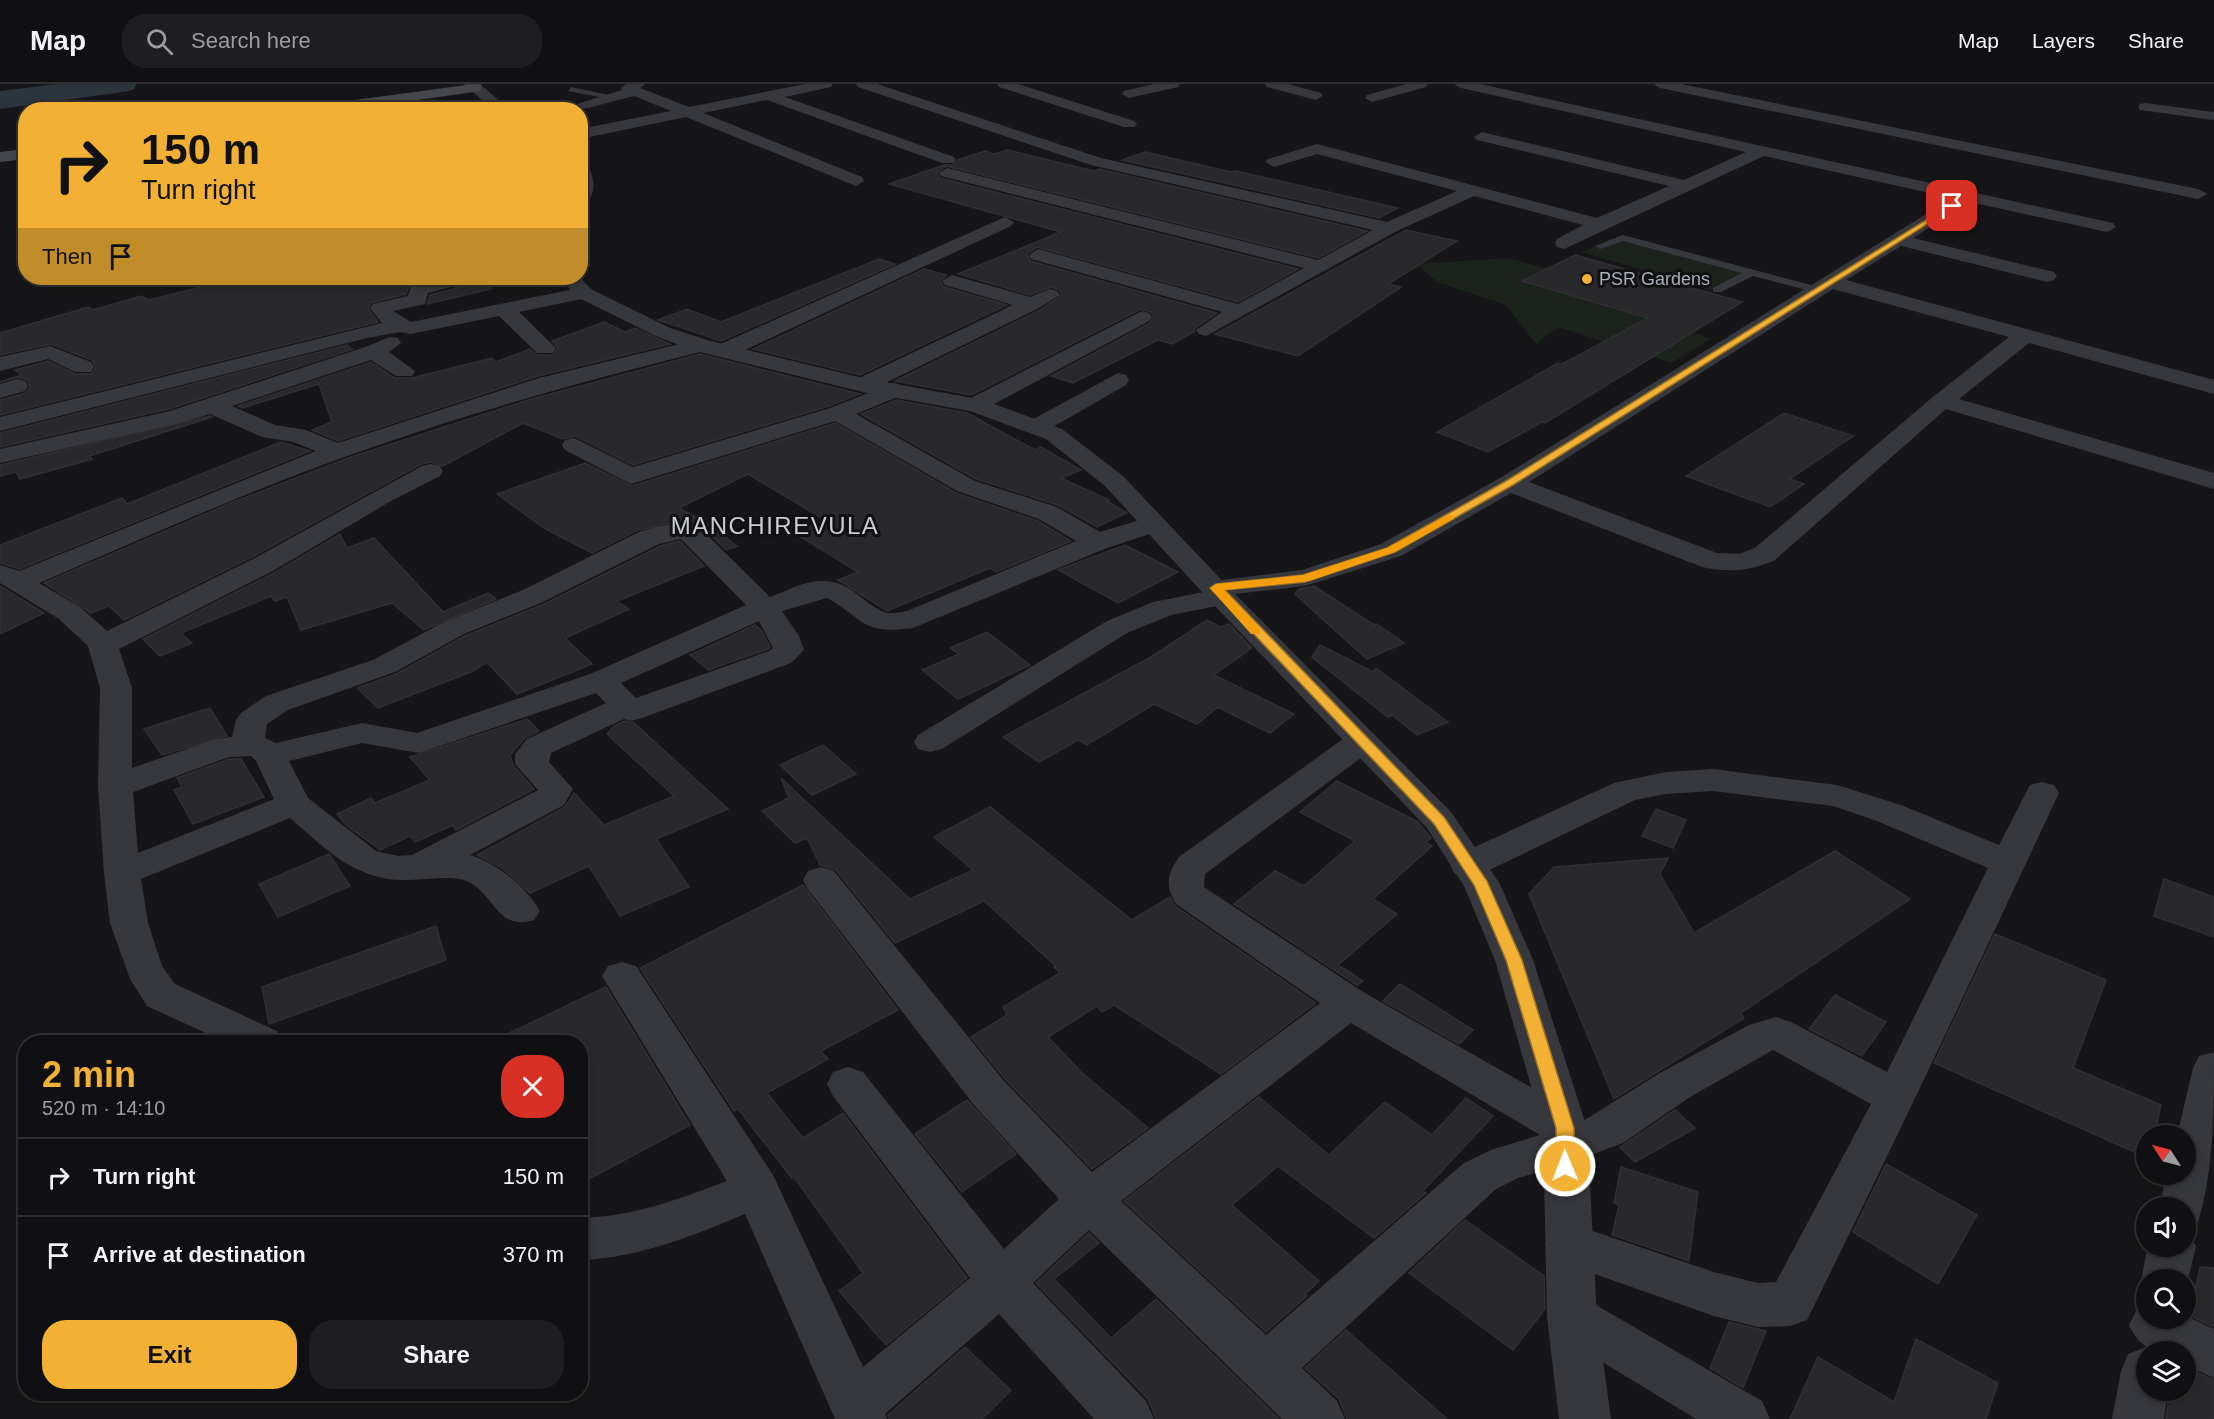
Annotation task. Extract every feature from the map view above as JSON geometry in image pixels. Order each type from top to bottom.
[{"type":"main road","points":[[374,102],[477,89]]},
{"type":"main road","points":[[409,102],[477,89]]},
{"type":"main road","points":[[0,149],[18,147]]},
{"type":"main road","points":[[0,158],[18,155]]},
{"type":"street","points":[[736,84],[948,167],[1320,266]]},
{"type":"street","points":[[588,132],[826,84]]},
{"type":"street","points":[[864,84],[1097,162],[1389,228]]},
{"type":"street","points":[[1004,84],[1129,124]]},
{"type":"street","points":[[1129,94],[1173,84]]},
{"type":"street","points":[[1272,84],[1316,96]]},
{"type":"street","points":[[1372,98],[1421,84]]},
{"type":"street","points":[[1461,84],[2107,227]]},
{"type":"street","points":[[1660,84],[2198,194]]},
{"type":"street","points":[[588,103],[636,87],[687,112],[856,181]]},
{"type":"street","points":[[477,89],[493,102]]},
{"type":"street","points":[[1527,99],[1550,91]]},
{"type":"street","points":[[2145,108],[2214,116]]},
{"type":"street","points":[[1482,136],[1685,185]]},
{"type":"street","points":[[1274,162],[1317,148],[1599,224]]},
{"type":"street","points":[[1564,243],[1599,224],[1764,150]]},
{"type":"street","points":[[1206,330],[1389,228],[1474,190]]},
{"type":"street","points":[[930,742],[1117,627],[1163,608],[1219,592],[1305,578],[1391,550],[1509,483],[1969,195]]},
{"type":"street","points":[[212,406],[270,432],[298,435],[338,451],[548,383],[712,348],[1005,222]]},
{"type":"street","points":[[1900,240],[2047,276]]},
{"type":"street","points":[[1038,255],[1240,311]]},
{"type":"street","points":[[574,445],[631,476],[838,413],[879,388],[1041,300],[952,281]]},
{"type":"street","points":[[406,327],[383,314],[380,308],[418,300],[418,290],[437,285]]},
{"type":"street","points":[[0,424],[367,332],[406,327],[502,308],[577,285],[663,332],[712,348],[879,388],[975,405],[1054,434],[1114,481],[1439,820],[1482,884],[1514,960],[1565,1137],[1572,1317],[1585,1419]]},
{"type":"street","points":[[1825,286],[2214,387]]},
{"type":"street","points":[[502,308],[545,348]]},
{"type":"street","points":[[975,405],[1142,317]]},
{"type":"street","points":[[0,456],[212,406],[373,352],[406,327]]},
{"type":"street","points":[[1509,483],[1712,561],[1736,564],[1765,554],[1942,401],[2024,336]]},
{"type":"street","points":[[0,364],[50,352],[83,367]]},
{"type":"street","points":[[373,352],[404,371]]},
{"type":"street","points":[[1036,427],[1118,380]]},
{"type":"street","points":[[1942,401],[2214,481]]},
{"type":"street","points":[[838,413],[966,486],[1048,513],[1097,542]]},
{"type":"street","points":[[8,577],[404,425]]},
{"type":"street","points":[[103,645],[263,565],[382,496],[431,471]]},
{"type":"street","points":[[115,786],[225,747],[258,750],[362,734],[419,743],[601,681],[764,608],[820,589],[844,596],[876,620],[891,622],[913,619],[1097,542],[1154,524]]},
{"type":"street","points":[[521,911],[485,876],[470,867],[398,868],[365,861],[294,804],[258,750],[252,720],[277,703],[384,666],[454,628],[533,596],[649,538],[681,530],[690,533],[764,608],[787,641],[789,650],[784,654],[631,711],[601,681]]},
{"type":"street","points":[[8,577],[76,616],[90,627],[103,645],[116,688],[115,786],[122,873],[129,923],[144,969],[161,995],[247,1035]]},
{"type":"street","points":[[418,867],[552,797],[556,789],[532,764],[532,754],[539,746],[626,706]]},
{"type":"street","points":[[1362,741],[1192,866],[1185,876],[1184,886],[1189,895],[1349,1003],[1565,1137]]},
{"type":"street","points":[[1468,865],[1626,791],[1666,783],[1713,780],[1837,796],[1889,813],[2010,863]]},
{"type":"street","points":[[1569,1244],[1714,1294],[1758,1305],[1790,1304],[1896,1097],[2042,793]]},
{"type":"street","points":[[122,873],[294,804]]},
{"type":"street","points":[[821,880],[896,972],[989,1094],[1089,1200],[1319,1419]]},
{"type":"street","points":[[622,976],[757,1189],[859,1412],[1089,1200],[1349,1003]]},
{"type":"street","points":[[1264,1369],[1480,1176],[1565,1137],[1608,1130],[1675,1085],[1753,1041],[1776,1033],[1896,1097]]},
{"type":"street","points":[[2185,1197],[2214,1068]]},
{"type":"street","points":[[848,1084],[1001,1282],[1128,1419]]},
{"type":"street","points":[[588,1239],[606,1240],[644,1231],[757,1189]]},
{"type":"street","points":[[1572,1317],[1744,1419]]},
{"type":"street","points":[[2138,1419],[2154,1329],[2214,1354]]},
{"type":"lane","points":[[571,89],[609,97]]},
{"type":"lane","points":[[1600,246],[1623,238],[1752,272],[1825,286]]},
{"type":"lane","points":[[1717,290],[1752,272]]},
{"type":"shaded area","points":[[1621,235],[1749,271],[1711,290],[1582,252]]},
{"type":"shaded area","points":[[1509,258],[1547,269],[1523,281],[1692,331],[1711,339],[1672,363],[1558,327],[1536,344],[1506,305],[1437,282],[1417,264]]},
{"type":"building","points":[[1008,150],[1367,231],[1318,258],[946,166],[937,173],[940,178],[1298,269],[1238,302],[1037,247],[1027,254],[1030,261],[1217,313],[1195,328],[1194,332],[1172,344],[1158,340],[1073,383],[1051,376],[1150,323],[1154,317],[1151,312],[1141,309],[971,395],[895,381],[1040,310],[1062,295],[1059,290],[1051,287],[1030,295],[958,274],[1061,232],[889,184],[944,165],[954,165],[958,160],[985,151],[994,154]]},
{"type":"building","points":[[1145,152],[1398,208],[1379,218],[1122,160]]},
{"type":"building","points":[[1406,230],[1457,241],[1388,284],[1401,287],[1298,356],[1215,334]]},
{"type":"building","points":[[1575,255],[1742,302],[1545,423],[1542,422],[1488,452],[1437,432],[1558,363],[1562,364],[1648,318],[1522,281]]},
{"type":"building","points":[[879,259],[895,264],[721,341],[658,320],[687,309],[721,322]]},
{"type":"building","points":[[924,269],[947,275],[940,281],[944,287],[1007,305],[860,375],[753,349]]},
{"type":"building","points":[[209,285],[410,285],[406,294],[371,303],[368,308],[378,322],[0,415],[0,400],[26,393],[30,387],[27,380],[18,377],[0,382],[22,375],[15,370],[48,361],[75,374],[91,374],[96,368],[92,360],[51,344],[0,355],[0,333],[88,307],[93,310],[141,296],[149,300]]},
{"type":"building","points":[[467,285],[490,285],[491,289],[427,304],[430,295]]},
{"type":"building","points":[[604,322],[625,332],[635,328],[670,344],[538,376],[338,441],[312,430],[332,422],[319,384],[242,408],[238,406],[371,362],[395,378],[412,378],[492,358],[496,362],[530,349],[537,355],[553,355],[558,348],[552,341]]},
{"type":"building","points":[[347,345],[353,349],[169,409],[0,447],[0,433]]},
{"type":"building","points":[[700,354],[860,394],[829,406],[633,465],[575,436],[563,439],[523,423],[443,466],[431,462],[421,464],[252,557],[124,620],[109,606],[91,613],[44,583],[233,502],[351,457],[528,400]]},
{"type":"building","points":[[896,400],[967,413],[1035,450],[1041,447],[1081,470],[1061,478],[1109,500],[1107,501],[1127,513],[1097,527],[1058,505],[976,479],[861,414]]},
{"type":"building","points":[[1784,413],[1853,436],[1790,479],[1804,484],[1770,507],[1686,476]]},
{"type":"building","points":[[212,417],[89,456],[92,459],[20,479],[16,472],[0,476],[0,465]]},
{"type":"building","points":[[835,423],[956,493],[1038,521],[1071,541],[996,572],[990,568],[887,611],[838,580],[858,572],[795,533],[825,520],[748,474],[679,508],[705,522],[737,546],[726,550],[701,525],[679,521],[638,530],[592,553],[544,528],[497,494],[585,463],[632,486]]},
{"type":"building","points":[[281,442],[310,451],[19,569],[0,563],[0,545],[122,498],[127,504]]},
{"type":"building","points":[[340,534],[347,548],[374,538],[443,612],[488,593],[496,599],[424,630],[392,603],[301,630],[287,597],[275,601],[271,596],[181,633],[192,643],[160,656],[143,639],[274,573]]},
{"type":"building","points":[[680,541],[704,566],[617,601],[629,609],[565,638],[592,664],[517,694],[487,662],[471,672],[378,708],[357,688],[396,674],[465,636],[544,604],[660,546]]},
{"type":"building","points":[[1125,545],[1178,572],[1118,603],[1058,570]]},
{"type":"building","points":[[0,586],[44,613],[0,634]]},
{"type":"building","points":[[1314,586],[1404,643],[1367,659],[1295,594],[1299,589]]},
{"type":"building","points":[[1207,620],[1221,627],[1229,624],[1252,648],[1214,675],[1294,714],[1270,733],[1218,707],[1197,724],[1154,704],[1087,745],[1078,740],[1039,762],[1003,737],[1151,657]]},
{"type":"building","points":[[755,625],[762,631],[770,647],[768,649],[708,670],[690,655]]},
{"type":"building","points":[[987,632],[1030,665],[958,699],[922,670],[959,654],[950,648]]},
{"type":"building","points":[[1320,645],[1373,672],[1376,668],[1448,722],[1417,735],[1392,715],[1388,717],[1312,657]]},
{"type":"building","points":[[210,708],[227,736],[162,755],[144,729]]},
{"type":"building","points":[[527,719],[539,731],[525,738],[510,755],[513,765],[534,789],[456,830],[453,825],[415,842],[410,836],[380,850],[346,825],[337,814],[371,798],[375,803],[430,780],[410,757]]},
{"type":"building","points":[[624,721],[634,723],[728,809],[656,839],[689,887],[620,916],[589,866],[530,893],[502,868],[477,855],[565,807],[574,793],[604,825],[674,796],[607,734],[614,726]]},
{"type":"building","points":[[823,745],[856,774],[812,795],[780,765]]},
{"type":"building","points":[[229,759],[241,759],[264,797],[193,824],[174,790],[182,787],[177,778]]},
{"type":"building","points":[[781,778],[910,899],[973,870],[934,837],[990,807],[1132,920],[1170,897],[1175,906],[1316,1003],[1221,1074],[1114,1005],[1102,1012],[1097,1006],[1048,1037],[1081,1072],[1148,1128],[1092,1169],[1006,1080],[971,1037],[1007,1015],[1003,1007],[1060,973],[1054,967],[1056,966],[984,901],[895,943],[836,870],[820,865],[807,838],[795,843],[762,811],[789,798]]},
{"type":"building","points":[[1337,781],[1417,821],[1431,838],[1426,842],[1432,846],[1373,899],[1397,914],[1338,965],[1363,981],[1357,985],[1234,904],[1275,871],[1305,885],[1355,841],[1300,812]]},
{"type":"building","points":[[1656,809],[1686,820],[1673,848],[1642,836]]},
{"type":"building","points":[[1835,851],[1910,899],[1741,1013],[1744,1018],[1614,1099],[1529,894],[1554,867],[1668,858],[1660,874],[1694,933]]},
{"type":"building","points":[[329,854],[350,886],[278,917],[259,884]]},
{"type":"building","points":[[2164,879],[2214,897],[2214,937],[2154,916]]},
{"type":"building","points":[[803,885],[898,1010],[821,1051],[828,1059],[767,1093],[803,1138],[843,1113],[967,1278],[886,1345],[839,1291],[863,1273],[794,1177],[792,1178],[738,1109],[734,1111],[640,968]]},
{"type":"building","points":[[436,926],[446,960],[269,1024],[262,987]]},
{"type":"building","points":[[1995,934],[2106,980],[2073,1068],[2161,1105],[2156,1125],[2136,1125],[2136,1153],[1934,1063]]},
{"type":"building","points":[[1400,984],[1473,1030],[1459,1044],[1383,1001]]},
{"type":"building","points":[[606,987],[690,1125],[591,1178],[588,1173],[588,1035],[505,1035]]},
{"type":"building","points":[[1835,995],[1886,1022],[1862,1056],[1809,1029]]},
{"type":"building","points":[[1259,1097],[1329,1155],[1385,1102],[1432,1135],[1466,1098],[1493,1116],[1423,1191],[1426,1193],[1374,1238],[1278,1166],[1232,1205],[1319,1281],[1305,1294],[1307,1296],[1266,1332],[1124,1201]]},
{"type":"building","points":[[967,1100],[1016,1154],[962,1192],[915,1134]]},
{"type":"building","points":[[1675,1110],[1695,1128],[1635,1162],[1620,1147]]},
{"type":"building","points":[[1886,1164],[1977,1215],[1938,1284],[1853,1232]]},
{"type":"building","points":[[1621,1167],[1698,1192],[1689,1261],[1612,1235],[1619,1205],[1614,1203]]},
{"type":"building","points":[[1465,1220],[1544,1276],[1545,1309],[1513,1350],[1409,1273]]},
{"type":"building","points":[[1089,1233],[1099,1243],[1054,1279],[1111,1338],[1156,1299],[1279,1419],[1156,1419],[1148,1399],[1036,1283]]},
{"type":"building","points":[[2200,1267],[2214,1268],[2214,1327],[2196,1319],[2196,1287]]},
{"type":"building","points":[[1729,1322],[1766,1331],[1743,1388],[1710,1368]]},
{"type":"building","points":[[1346,1330],[1447,1419],[1347,1419],[1339,1399],[1305,1368]]},
{"type":"building","points":[[1916,1339],[1998,1383],[1986,1419],[1790,1419],[1818,1357],[1894,1402]]},
{"type":"building","points":[[965,1347],[1011,1390],[982,1419],[889,1419],[888,1415]]},
{"type":"building","points":[[2196,1372],[2214,1380],[2214,1419],[2166,1419],[2168,1401],[2196,1401]]},
{"type":"waterway","points":[[0,100],[123,84]]},
{"type":"slow traffic","points":[[1255,631],[1216,588],[1305,578],[1391,550],[1450,517]]},
{"type":"place","name":"PSR Gardens","points":[[1587,279]]},
{"type":"district","name":"MANCHIREVULA","points":[[775,525]]},
{"type":"route","points":[[1565,1166],[1565,1128],[1514,960],[1482,884],[1439,820],[1222,597],[1216,588],[1305,578],[1391,550],[1509,483],[1952,206]]}]
